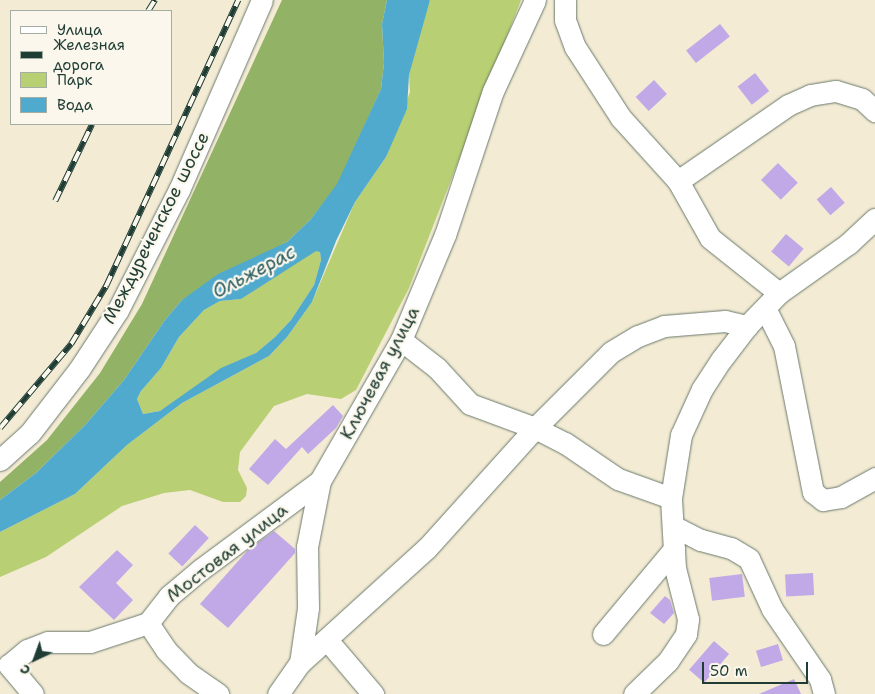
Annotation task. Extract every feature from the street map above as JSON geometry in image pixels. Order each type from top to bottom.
[{"type":"street","name":"Междуреченское шоссе","points":[[0,460],[30,433],[80,368],[118,310],[179,190],[262,0]]},
{"type":"street","name":"Ключевая улица","points":[[278,694],[300,663],[308,608],[307,547],[320,482],[401,340],[445,235],[493,91],[535,0]]},
{"type":"street","points":[[565,0],[565,20],[592,77],[621,118],[678,181],[710,238],[779,293]]},
{"type":"street","points":[[678,181],[788,105],[810,95],[836,91],[862,99],[875,111]]},
{"type":"street","points":[[634,694],[668,660],[686,634],[688,619],[674,549],[671,498],[681,435],[702,389],[747,326],[766,310],[779,293],[848,244],[875,219]]},
{"type":"street","points":[[766,310],[784,346],[812,492],[823,500],[840,497],[875,478]]},
{"type":"street","points":[[300,663],[328,641],[427,548],[535,428],[611,352],[638,336],[664,326],[725,321],[747,326]]},
{"type":"street","points":[[401,340],[436,368],[470,404],[535,428],[565,443],[618,479],[671,498]]},
{"type":"street","name":"Мостовая улица","points":[[148,622],[169,596],[200,570],[320,482]]},
{"type":"street","points":[[673,526],[701,540],[731,548],[749,559],[772,609],[820,679],[824,694]]},
{"type":"street","points":[[603,634],[674,549]]},
{"type":"street","points":[[33,694],[4,668],[27,650],[48,642],[90,642],[148,622],[166,650],[188,673],[218,694]]},
{"type":"street","points":[[328,641],[373,694]]},
{"type":"green space","points":[[282,0],[387,0],[382,24],[384,63],[381,89],[338,184],[311,219],[287,242],[182,300],[165,320],[124,380],[86,424],[36,473],[0,500],[0,482],[47,440],[100,373],[142,304]]},
{"type":"green space","points":[[430,0],[521,0],[409,288],[356,390],[341,399],[307,394],[274,406],[240,452],[238,470],[247,488],[246,496],[240,502],[223,502],[190,490],[164,493],[122,506],[46,557],[0,577],[0,532],[75,494],[127,445],[182,403],[269,356],[287,337],[312,302],[355,202],[386,157],[410,92],[409,75],[417,40]]},
{"type":"green space","points":[[316,250],[320,251],[321,260],[314,285],[291,320],[275,337],[256,353],[160,411],[143,414],[137,399],[141,391],[161,368],[179,337],[204,310],[220,301],[241,299]]},
{"type":"water","name":"Ольжерас","points":[[387,0],[430,0],[409,75],[407,109],[386,157],[355,202],[336,241],[312,302],[287,337],[269,356],[182,403],[127,445],[75,494],[0,532],[0,500],[36,473],[86,424],[124,380],[165,320],[182,300],[218,274],[287,242],[311,219],[337,184],[381,89],[384,63],[382,24]],"holes":[[[316,251],[320,252],[321,260],[314,285],[291,320],[275,337],[256,353],[221,368],[160,411],[143,414],[137,399],[141,391],[161,368],[179,337],[204,310],[220,301],[241,299]]]},
{"type":"building","points":[[720,24],[730,37],[696,63],[686,50]]},
{"type":"building","points":[[755,73],[769,91],[752,105],[738,87]]},
{"type":"building","points":[[654,80],[667,94],[649,111],[636,97]]},
{"type":"building","points":[[778,163],[798,183],[781,200],[761,180]]},
{"type":"building","points":[[831,187],[845,203],[830,215],[817,199]]},
{"type":"building","points":[[786,234],[804,249],[789,266],[771,252]]},
{"type":"building","points":[[333,405],[343,416],[336,428],[308,454],[302,447],[268,485],[249,469],[275,439],[286,449]]},
{"type":"building","points":[[195,525],[209,538],[182,566],[168,554]]},
{"type":"building","points":[[274,531],[295,549],[295,553],[228,628],[200,604],[248,550]]},
{"type":"building","points":[[117,550],[133,565],[116,583],[133,600],[114,620],[79,587]]},
{"type":"building","points":[[813,573],[814,595],[786,596],[785,574]]},
{"type":"building","points":[[742,574],[745,597],[712,601],[709,578]]},
{"type":"building","points":[[665,596],[670,600],[674,613],[664,624],[650,613]]},
{"type":"building","points":[[714,641],[729,654],[704,683],[689,670]]},
{"type":"building","points":[[778,644],[783,660],[761,667],[756,651]]},
{"type":"building","points":[[794,679],[801,694],[759,694]]},
{"type":"railway","points":[[149,10],[155,0]]},
{"type":"railway","points":[[0,428],[71,344],[106,286],[238,0]]},
{"type":"railway","points":[[55,201],[92,125]]}]
